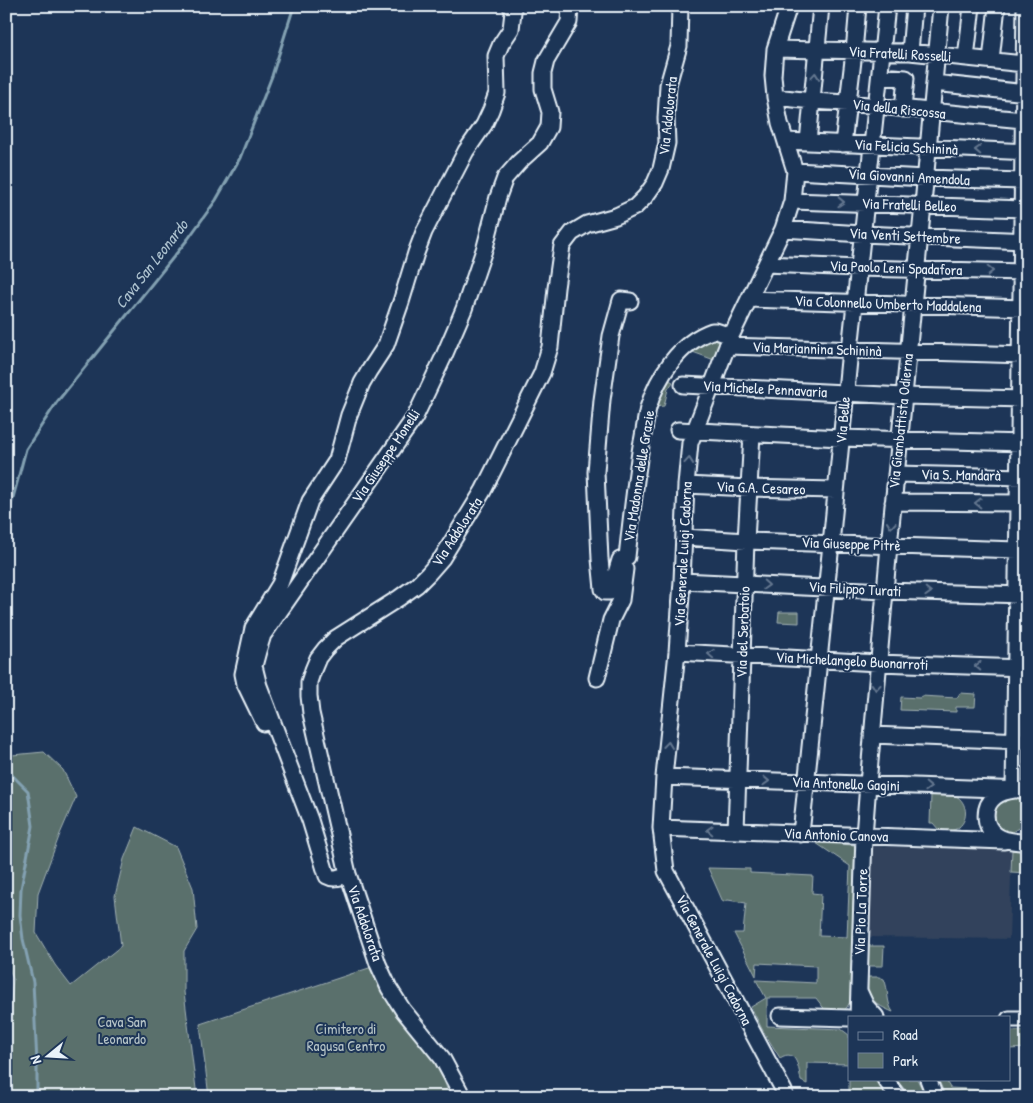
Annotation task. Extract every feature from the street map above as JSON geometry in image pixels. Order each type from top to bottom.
[{"type":"street","points":[[310,820],[296,805],[262,720],[245,684],[243,674],[248,647],[253,628],[280,584],[310,500],[337,460],[349,415],[362,383],[386,345],[424,232],[466,151],[492,110],[496,93],[496,56],[500,44],[511,29],[514,12],[512,6]]},
{"type":"street","name":"Via Giuseppe Monelli","points":[[348,874],[340,878],[326,876],[310,820],[259,686],[254,666],[263,635],[415,417],[464,309],[485,247],[505,178],[540,143],[549,127],[550,112],[543,89],[543,73],[546,62],[569,22],[570,6]]},
{"type":"street","name":"Via Addolorata","points":[[463,1097],[442,1058],[403,1010],[389,988],[378,964],[348,874],[311,712],[309,682],[318,658],[336,638],[411,590],[428,574],[442,558],[483,492],[542,373],[550,347],[562,246],[572,233],[586,224],[616,216],[635,207],[645,197],[655,182],[661,168],[666,143],[668,85],[679,46],[680,6]]},
{"type":"street","name":"Via Generale Luigi Cadorna","points":[[785,1097],[784,1091],[666,871],[661,828],[664,777],[677,652],[690,443],[729,341],[783,229],[792,201],[795,171],[780,123],[774,97],[773,76],[775,49],[789,6]]},
{"type":"street","points":[[808,142],[821,6]]},
{"type":"street","points":[[843,144],[858,6]]},
{"type":"street","name":"Via Belle","points":[[801,834],[845,393],[887,6]]},
{"type":"street","points":[[910,52],[914,6]]},
{"type":"street","name":"Via Giambattista Odierna","points":[[864,836],[878,662],[941,6]]},
{"type":"street","points":[[966,58],[972,6]]},
{"type":"street","points":[[992,60],[997,6]]},
{"type":"street","points":[[955,840],[977,833],[982,826],[987,808],[996,796],[1003,792],[1020,790],[1022,595],[1020,558],[1023,477],[1024,308],[1024,209],[1022,181],[1025,152],[1023,120],[1026,10]]},
{"type":"street","name":"Via Fratelli Rosselli","points":[[775,49],[910,52],[992,60],[1025,57]]},
{"type":"street","points":[[880,76],[906,78],[903,109]]},
{"type":"street","points":[[934,83],[1025,93]]},
{"type":"street","name":"Via della Riscossa","points":[[774,97],[1023,120]]},
{"type":"street","name":"Via Felicia Schininà","points":[[786,141],[1025,152]]},
{"type":"street","name":"Via Giovanni Amendola","points":[[795,171],[1022,181]]},
{"type":"street","name":"Via Fratelli Belleo","points":[[792,201],[1024,209]]},
{"type":"street","name":"Via Venti Settembre","points":[[783,229],[1024,241]]},
{"type":"street","name":"Via Paolo Leni Spadafora","points":[[766,264],[1024,272]]},
{"type":"street","name":"Via Colonnello Umberto Maddalena","points":[[749,299],[1024,308]]},
{"type":"street","name":"Via Madonna delle Grazie","points":[[630,301],[621,300],[611,336],[596,463],[600,559],[603,589],[605,592],[610,592],[611,590],[620,560],[627,557],[635,483],[648,409],[656,388],[671,363],[691,342],[712,331],[716,331],[729,341]]},
{"type":"street","name":"Via Mariannina Schininà","points":[[729,341],[850,350],[1023,355]]},
{"type":"street","name":"Via Michele Pennavaria","points":[[683,385],[904,396],[1023,399]]},
{"type":"street","points":[[678,430],[841,438],[1023,443]]},
{"type":"street","name":"Via del Serbatoio","points":[[736,831],[746,541],[752,434]]},
{"type":"street","name":"Via S. Mandarà","points":[[896,474],[1023,477]]},
{"type":"street","name":"Via G.A. Cesareo","points":[[686,485],[836,490]]},
{"type":"street","points":[[893,502],[1022,502]]},
{"type":"street","name":"Via Giuseppe Pitrè","points":[[684,537],[889,546],[1020,558]]},
{"type":"street","points":[[597,678],[611,620],[621,600],[627,557]]},
{"type":"street","name":"Via Filippo Turati","points":[[682,581],[1022,595]]},
{"type":"street","name":"Via Michelangelo Buonarroti","points":[[677,652],[1021,667]]},
{"type":"street","points":[[872,735],[1021,741]]},
{"type":"street","name":"Via Antonello Gagini","points":[[664,777],[1020,790]]},
{"type":"street","points":[[964,788],[978,795],[983,802],[990,830],[996,836],[1011,841]]},
{"type":"street","name":"Via Antonio Canova","points":[[661,828],[1027,842]]},
{"type":"street","name":"Via Pio La Torre","points":[[858,1016],[864,836]]},
{"type":"street","points":[[858,988],[866,1006],[875,1016]]},
{"type":"street","points":[[780,1016],[848,1018]]},
{"type":"street","points":[[1010,1019],[1027,1019]]},
{"type":"street","points":[[886,1080],[898,1097]]},
{"type":"street","points":[[928,1080],[935,1097]]},
{"type":"shaded area","points":[[872,846],[1012,850],[1009,939],[868,937],[870,891],[872,886]]},
{"type":"green space","points":[[710,337],[724,342],[717,361],[690,351]]},
{"type":"green space","points":[[670,375],[669,380],[673,382],[668,389],[664,406],[655,407]]},
{"type":"green space","points":[[779,612],[799,612],[799,623],[778,622]]},
{"type":"green space","points":[[960,693],[976,694],[975,707],[956,707],[956,712],[900,710],[901,697],[957,698]]},
{"type":"green space","name":"Cava San Leonardo","points":[[44,752],[63,770],[76,797],[38,893],[36,933],[55,965],[71,986],[121,946],[115,896],[124,859],[137,827],[176,847],[193,888],[197,929],[184,951],[184,992],[197,1097],[6,1097],[6,1056],[13,979],[6,960],[6,767],[12,755]]},
{"type":"green space","points":[[931,795],[956,796],[963,802],[964,820],[957,829],[939,830],[933,823],[930,823]]},
{"type":"green space","points":[[1006,798],[1027,798],[1027,822],[1011,833],[999,827],[995,823],[994,818],[994,813],[1000,803]]},
{"type":"green space","points":[[816,843],[855,845],[850,1002],[844,1011],[826,1011],[816,998],[767,998],[767,1026],[841,1029],[848,1034],[848,1064],[807,1063],[807,1084],[801,1081],[794,1058],[786,1055],[780,1058],[751,1007],[766,998],[756,980],[816,983],[816,966],[757,963],[756,976],[734,933],[743,933],[746,903],[728,900],[723,902],[708,868],[750,869],[750,873],[813,876],[812,893],[821,894],[819,936],[847,937],[850,866]]},
{"type":"green space","points":[[1012,850],[1027,851],[1027,873],[1011,872]]},
{"type":"green space","points":[[868,946],[884,946],[883,966],[867,966]]},
{"type":"green space","name":"Cimitero di Ragusa Centro","points":[[372,967],[437,1061],[450,1097],[209,1097],[200,1024]]},
{"type":"green space","points":[[867,977],[884,979],[889,1004],[893,1012],[881,1006],[870,995]]},
{"type":"green space","points":[[1010,1031],[1027,1031],[1027,1048],[1010,1049]]},
{"type":"green space","points":[[849,1080],[876,1080],[888,1096],[849,1094]]},
{"type":"green space","points":[[897,1080],[918,1080],[926,1097],[911,1097]]},
{"type":"green space","points":[[938,1080],[946,1080],[950,1088],[986,1090],[986,1097],[946,1097]]},
{"type":"waterway","name":"Cava San Leonardo","points":[[6,524],[26,449],[57,402],[188,239],[216,200],[240,158],[272,76],[294,6]]},
{"type":"waterway","name":"Cava San Leonardo","points":[[6,769],[28,791],[33,826],[21,889],[20,915],[23,939],[33,982],[37,1097]]}]
